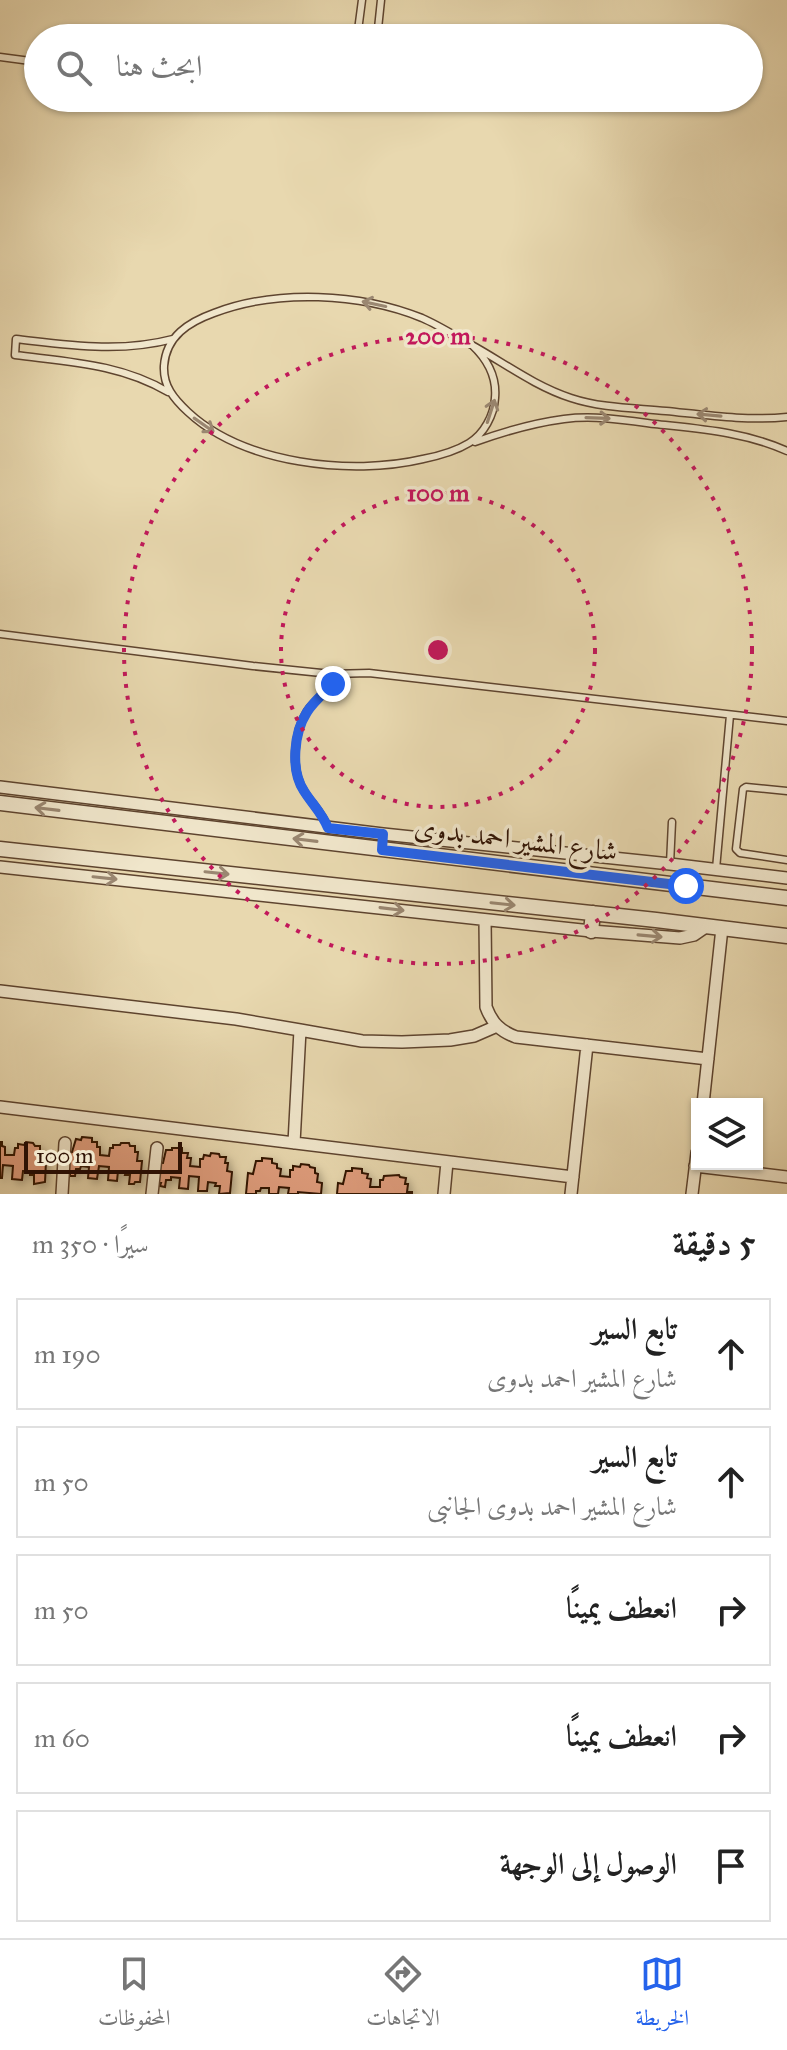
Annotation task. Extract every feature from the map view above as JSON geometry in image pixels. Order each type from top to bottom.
[{"type":"street","points":[[0,787],[328,828],[382,842],[670,864],[787,878]]},
{"type":"street","name":"شارع المشير احمد بدوى","points":[[0,803],[382,842],[787,898]]},
{"type":"street","points":[[0,849],[787,936]]},
{"type":"street","points":[[0,867],[591,931],[680,938],[714,927]]},
{"type":"street","points":[[591,931],[593,913]]},
{"type":"street","points":[[485,920],[486,1007],[490,1018],[505,1033],[516,1037],[708,1059]]},
{"type":"street","points":[[704,1098],[714,927]]},
{"type":"street","points":[[0,991],[236,1019],[362,1041],[450,1040],[474,1036],[497,1026]]},
{"type":"street","points":[[294,1143],[300,1030]]},
{"type":"street","points":[[571,1194],[587,1045]]},
{"type":"street","points":[[0,1107],[573,1177]]},
{"type":"street","points":[[62,1194],[65,1143]]},
{"type":"street","points":[[152,1194],[157,1148]]},
{"type":"street","points":[[444,1194],[447,1162]]},
{"type":"street","points":[[692,1194],[695,1170]]},
{"type":"street","points":[[728,1170],[787,1177]]},
{"type":"lane","points":[[359,24],[362,0]]},
{"type":"lane","points":[[378,24],[381,0]]},
{"type":"lane","points":[[0,57],[24,60]]},
{"type":"lane","points":[[787,417],[751,419],[585,402],[544,387],[424,319],[389,307],[314,297],[263,300],[231,307],[187,325],[174,338],[166,354],[164,370],[171,394],[190,415],[226,438],[270,455],[307,463],[348,467],[391,465],[432,457],[510,430],[550,421],[594,417],[723,432],[787,451]]},
{"type":"lane","points":[[171,394],[130,374],[15,355],[16,339],[128,347],[174,338]]},
{"type":"lane","points":[[467,444],[487,423],[495,395],[490,367],[472,345]]},
{"type":"lane","points":[[81,364],[82,346]]},
{"type":"lane","points":[[0,634],[253,666],[341,674],[369,673],[787,721]]},
{"type":"lane","points":[[328,828],[298,777],[298,737],[301,722],[309,708],[341,674]]},
{"type":"lane","points":[[716,869],[730,715]]},
{"type":"lane","points":[[787,791],[743,789],[737,852],[787,860]]},
{"type":"lane","points":[[670,864],[672,822]]},
{"type":"lane","points":[[769,875],[770,858]]},
{"type":"building","points":[[82,1137],[97,1142],[100,1155],[109,1156],[113,1145],[129,1143],[135,1146],[137,1161],[142,1161],[140,1182],[129,1184],[130,1175],[118,1171],[117,1181],[108,1180],[109,1167],[99,1166],[97,1179],[88,1178],[89,1167],[81,1166],[76,1169],[75,1176],[70,1176],[70,1172],[66,1172],[68,1152],[72,1152],[76,1139],[81,1140]]},
{"type":"building","points":[[0,1142],[5,1147],[5,1155],[14,1155],[18,1144],[24,1145],[26,1142],[40,1146],[42,1160],[46,1161],[45,1182],[34,1184],[34,1175],[30,1175],[30,1171],[23,1171],[22,1180],[12,1179],[13,1166],[3,1165],[0,1178]]},
{"type":"building","points":[[182,1148],[182,1153],[188,1153],[190,1166],[200,1167],[200,1159],[211,1153],[226,1157],[227,1171],[232,1172],[230,1193],[219,1194],[220,1186],[208,1182],[207,1191],[198,1191],[199,1177],[189,1176],[188,1189],[179,1188],[180,1178],[166,1180],[165,1187],[156,1183],[158,1163],[163,1163],[166,1150]]},
{"type":"building","points":[[262,1158],[272,1159],[272,1163],[277,1164],[277,1168],[281,1169],[280,1176],[290,1177],[293,1166],[300,1167],[301,1164],[315,1168],[317,1182],[322,1183],[321,1194],[288,1194],[289,1188],[279,1187],[278,1194],[269,1194],[269,1188],[261,1188],[256,1194],[246,1194],[248,1173],[253,1174],[256,1161],[262,1161]]},
{"type":"building","points":[[352,1168],[362,1169],[362,1173],[368,1174],[370,1187],[380,1187],[384,1176],[406,1178],[407,1192],[412,1194],[337,1194],[338,1183],[343,1184],[346,1171],[352,1171]]},
{"type":"route","points":[[333,684],[305,715],[299,730],[296,761],[300,784],[322,814],[328,828],[383,834],[382,850],[686,886]]}]
